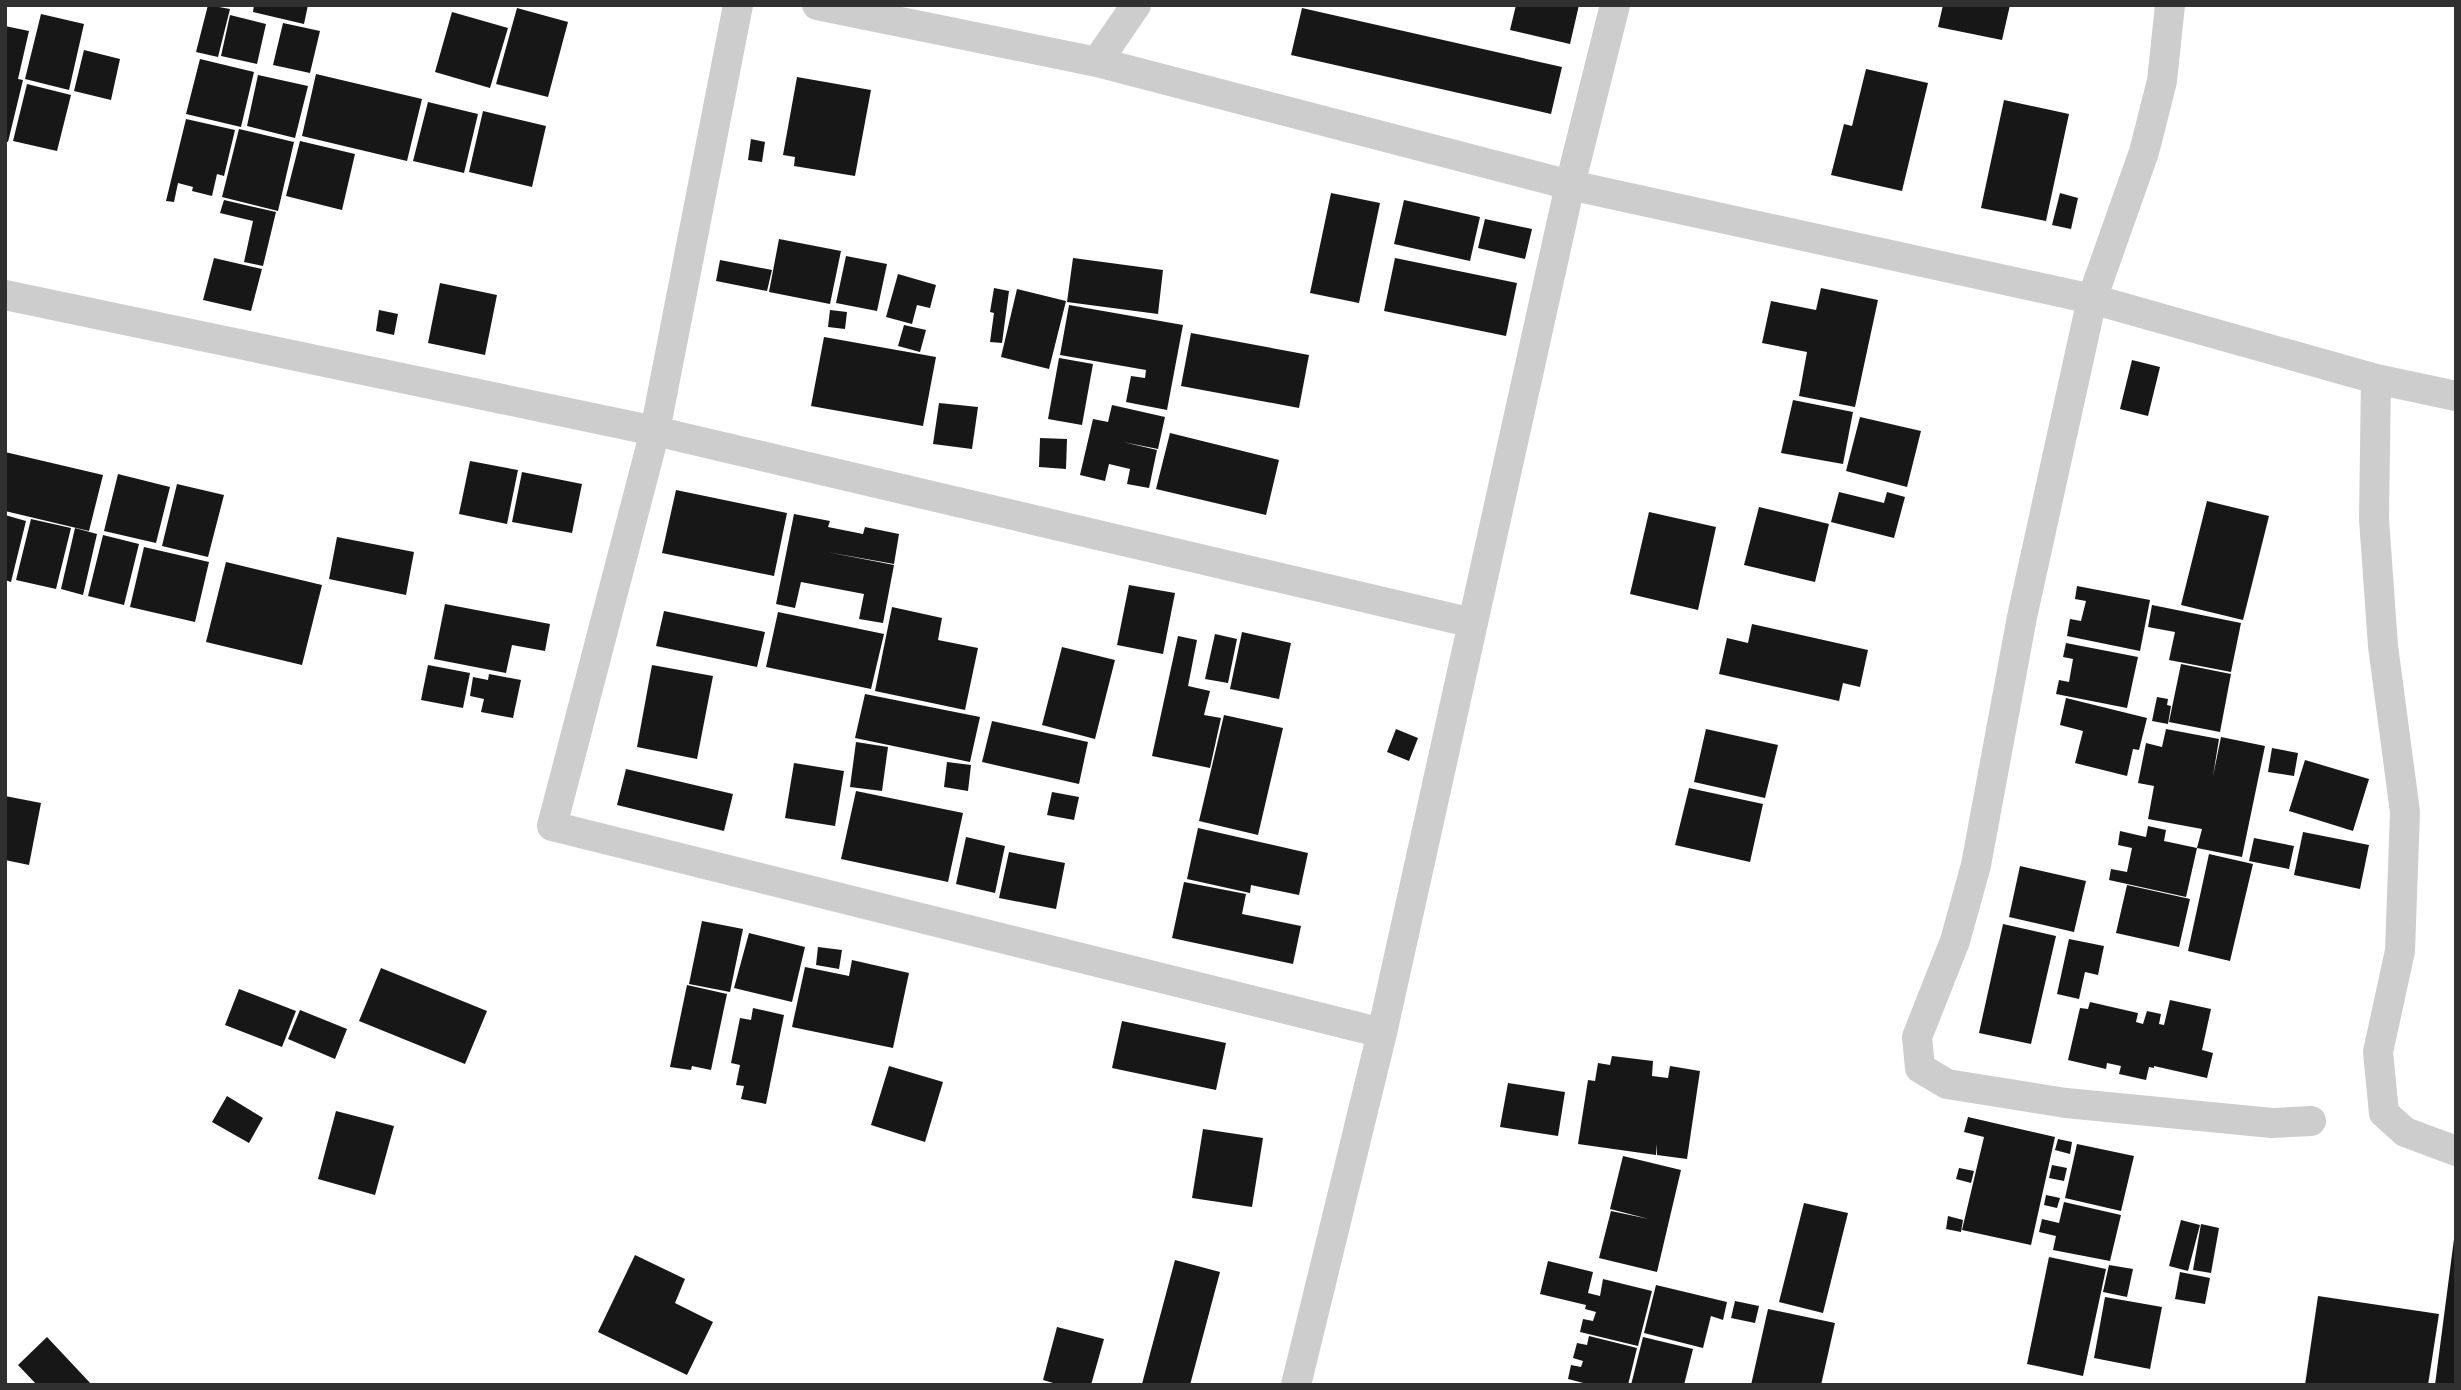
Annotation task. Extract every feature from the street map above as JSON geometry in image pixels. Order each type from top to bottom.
[{"type":"street","points":[[738,5],[654,431],[552,827],[1382,1033]]},
{"type":"street","points":[[817,5],[1097,62],[1570,185],[2092,299],[2376,379],[2456,396]]},
{"type":"street","points":[[1097,62],[1136,5]]},
{"type":"street","points":[[1296,1385],[1382,1033],[1570,185],[1615,5]]},
{"type":"street","points":[[2170,5],[2162,81],[2144,152],[2092,299],[2022,617],[1976,865],[1955,941],[1917,1037],[1920,1068],[1947,1084],[2066,1103],[2272,1123],[2311,1121]]},
{"type":"street","points":[[5,295],[654,431],[1473,623]]},
{"type":"street","points":[[2376,379],[2374,519],[2383,646],[2405,812],[2400,951],[2378,1052],[2384,1113],[2405,1132],[2456,1151]]},
{"type":"building","points":[[208,5],[230,9],[218,57],[196,52]]},
{"type":"building","points":[[254,5],[308,5],[304,24],[253,12]]},
{"type":"building","points":[[1516,5],[1579,5],[1570,44],[1510,30]]},
{"type":"building","points":[[1943,5],[2010,5],[2002,40],[1938,27]]},
{"type":"building","points":[[517,8],[568,22],[548,97],[496,84]]},
{"type":"building","points":[[1302,8],[1562,67],[1551,114],[1291,55]]},
{"type":"building","points":[[452,12],[508,28],[490,88],[435,72]]},
{"type":"building","points":[[41,14],[84,24],[69,90],[25,79]]},
{"type":"building","points":[[230,15],[266,24],[257,64],[221,56]]},
{"type":"building","points":[[283,23],[320,31],[310,73],[273,65]]},
{"type":"building","points":[[5,26],[29,31],[18,79],[23,80],[8,142],[5,141]]},
{"type":"building","points":[[84,50],[120,59],[111,100],[74,91]]},
{"type":"building","points":[[200,59],[254,72],[241,127],[186,114]]},
{"type":"building","points":[[1866,69],[1928,83],[1902,191],[1831,175],[1844,124],[1852,126]]},
{"type":"building","points":[[316,74],[422,99],[407,161],[302,136]]},
{"type":"building","points":[[258,75],[308,86],[295,138],[247,126]]},
{"type":"building","points":[[797,77],[871,90],[855,176],[794,166],[795,157],[783,155]]},
{"type":"building","points":[[27,84],[71,95],[57,151],[13,141]]},
{"type":"building","points":[[2004,100],[2069,114],[2046,221],[1981,208]]},
{"type":"building","points":[[428,102],[478,114],[464,173],[413,161]]},
{"type":"building","points":[[483,111],[546,126],[532,187],[469,172]]},
{"type":"building","points":[[186,119],[235,130],[224,176],[217,174],[212,196],[192,191],[193,187],[178,183],[174,202],[166,201]]},
{"type":"building","points":[[239,129],[294,142],[278,211],[222,197]]},
{"type":"building","points":[[751,139],[765,142],[762,162],[748,160]]},
{"type":"building","points":[[300,141],[355,154],[342,210],[286,196]]},
{"type":"building","points":[[1331,193],[1380,203],[1359,303],[1310,293]]},
{"type":"building","points":[[2060,193],[2078,198],[2071,229],[2052,225]]},
{"type":"building","points":[[224,200],[276,212],[263,266],[244,262],[253,221],[220,213]]},
{"type":"building","points":[[1404,200],[1480,217],[1470,261],[1394,244]]},
{"type":"building","points":[[1485,219],[1532,229],[1525,259],[1478,248]]},
{"type":"building","points":[[779,239],[841,251],[830,304],[769,292]]},
{"type":"building","points":[[846,256],[887,264],[877,311],[836,303]]},
{"type":"building","points":[[214,258],[262,269],[251,311],[203,300]]},
{"type":"building","points":[[1073,258],[1163,270],[1158,314],[1067,302]]},
{"type":"building","points":[[1395,258],[1517,283],[1506,336],[1384,311]]},
{"type":"building","points":[[720,260],[772,270],[767,291],[716,281]]},
{"type":"building","points":[[898,274],[936,285],[930,308],[917,305],[912,324],[886,317]]},
{"type":"building","points":[[440,283],[497,295],[485,355],[428,343]]},
{"type":"building","points":[[994,288],[1009,291],[1002,343],[990,342],[994,313],[990,312]]},
{"type":"building","points":[[1821,288],[1878,300],[1855,407],[1799,396],[1807,352],[1762,343],[1771,301],[1816,310]]},
{"type":"building","points":[[1017,289],[1066,301],[1049,369],[1001,357]]},
{"type":"building","points":[[1069,305],[1183,325],[1167,410],[1126,402],[1131,376],[1145,378],[1146,370],[1060,355]]},
{"type":"building","points":[[379,310],[398,314],[394,335],[376,331]]},
{"type":"building","points":[[830,310],[847,312],[845,329],[828,327]]},
{"type":"building","points":[[904,325],[926,330],[920,352],[898,346]]},
{"type":"building","points":[[1191,333],[1309,355],[1299,408],[1181,386]]},
{"type":"building","points":[[824,337],[936,357],[923,426],[811,406]]},
{"type":"building","points":[[1059,358],[1093,364],[1082,425],[1048,419]]},
{"type":"building","points":[[2132,360],[2160,367],[2148,416],[2120,409]]},
{"type":"building","points":[[1793,400],[1853,412],[1843,464],[1781,453]]},
{"type":"building","points":[[939,403],[978,407],[972,449],[933,444]]},
{"type":"building","points":[[1112,405],[1165,417],[1158,449],[1123,442],[1157,450],[1149,488],[1127,484],[1130,469],[1109,464],[1105,481],[1080,475],[1093,419],[1108,422]]},
{"type":"building","points":[[1860,417],[1921,431],[1907,487],[1846,471]]},
{"type":"building","points":[[1170,433],[1279,460],[1266,515],[1156,489]]},
{"type":"building","points":[[1040,438],[1067,439],[1066,469],[1039,467]]},
{"type":"building","points":[[5,452],[103,475],[89,531],[5,511]]},
{"type":"building","points":[[470,461],[518,470],[507,524],[459,514]]},
{"type":"building","points":[[522,472],[582,484],[572,533],[512,522]]},
{"type":"building","points":[[118,474],[170,487],[156,543],[104,531]]},
{"type":"building","points":[[177,484],[224,495],[208,557],[162,546]]},
{"type":"building","points":[[676,490],[787,513],[774,576],[662,553]]},
{"type":"building","points":[[1839,492],[1884,503],[1887,492],[1905,497],[1894,538],[1831,522]]},
{"type":"building","points":[[2207,501],[2269,516],[2243,620],[2181,605]]},
{"type":"building","points":[[1759,507],[1829,524],[1815,582],[1744,565]]},
{"type":"building","points":[[1649,512],[1716,527],[1698,610],[1630,594]]},
{"type":"building","points":[[794,514],[830,521],[828,527],[863,534],[865,527],[899,534],[894,564],[827,552],[894,565],[883,623],[859,619],[864,594],[801,582],[795,608],[776,604]]},
{"type":"building","points":[[5,515],[26,521],[11,582],[5,580]]},
{"type":"building","points":[[31,519],[71,528],[56,589],[16,580]]},
{"type":"building","points":[[75,528],[97,534],[83,595],[61,589]]},
{"type":"building","points":[[103,535],[139,544],[124,605],[88,596]]},
{"type":"building","points":[[337,537],[414,552],[406,595],[329,579]]},
{"type":"building","points":[[144,547],[209,562],[195,622],[130,607]]},
{"type":"building","points":[[226,562],[322,585],[302,665],[206,642]]},
{"type":"building","points":[[1129,585],[1175,593],[1163,654],[1117,645]]},
{"type":"building","points":[[2077,586],[2150,600],[2140,651],[2067,636],[2070,619],[2081,621],[2086,601],[2075,599]]},
{"type":"building","points":[[445,604],[550,624],[545,651],[512,645],[506,673],[434,659]]},
{"type":"building","points":[[2152,605],[2241,623],[2231,672],[2169,660],[2175,632],[2148,627]]},
{"type":"building","points":[[892,607],[942,618],[938,640],[978,648],[965,710],[875,691]]},
{"type":"building","points":[[664,611],[765,632],[757,667],[656,646]]},
{"type":"building","points":[[778,612],[884,634],[871,689],[766,667]]},
{"type":"building","points":[[1752,624],[1868,650],[1860,687],[1843,683],[1839,701],[1719,674],[1727,638],[1748,643]]},
{"type":"building","points":[[1242,632],[1291,643],[1279,699],[1230,689]]},
{"type":"building","points":[[1215,634],[1237,639],[1228,683],[1205,679]]},
{"type":"building","points":[[1178,636],[1197,640],[1188,686],[1210,691],[1204,715],[1221,718],[1210,768],[1152,756]]},
{"type":"building","points":[[2066,643],[2138,657],[2127,708],[2056,694],[2059,680],[2069,682],[2073,659],[2063,657]]},
{"type":"building","points":[[1062,647],[1115,660],[1095,739],[1042,725]]},
{"type":"building","points":[[2181,664],[2231,674],[2220,732],[2169,722]]},
{"type":"building","points":[[428,665],[470,673],[463,708],[421,700]]},
{"type":"building","points":[[652,665],[713,676],[697,759],[637,747]]},
{"type":"building","points":[[489,674],[521,680],[513,718],[481,712],[484,699],[470,696],[473,677],[488,680]]},
{"type":"building","points":[[865,694],[980,717],[970,762],[855,738]]},
{"type":"building","points":[[2157,697],[2168,699],[2167,705],[2171,706],[2168,724],[2152,721]]},
{"type":"building","points":[[2066,698],[2147,718],[2139,750],[2133,749],[2127,776],[2075,763],[2083,731],[2060,725]]},
{"type":"building","points":[[1224,715],[1283,728],[1258,835],[1199,821]]},
{"type":"building","points":[[992,721],[1088,742],[1079,784],[982,762]]},
{"type":"building","points":[[1396,729],[1418,738],[1409,761],[1387,752]]},
{"type":"building","points":[[1706,729],[1778,745],[1765,798],[1694,782]]},
{"type":"building","points":[[2166,729],[2219,739],[2213,776],[2221,737],[2265,746],[2242,857],[2197,848],[2202,829],[2148,819],[2154,786],[2138,783],[2146,743],[2162,747]]},
{"type":"building","points":[[856,742],[888,747],[882,791],[850,787]]},
{"type":"building","points":[[2272,748],[2298,753],[2294,776],[2268,772]]},
{"type":"building","points":[[2305,760],[2369,779],[2353,831],[2289,811]]},
{"type":"building","points":[[947,762],[971,765],[968,791],[944,787]]},
{"type":"building","points":[[794,763],[844,771],[835,826],[785,818]]},
{"type":"building","points":[[626,769],[733,794],[724,831],[617,805]]},
{"type":"building","points":[[1689,788],[1763,804],[1750,862],[1675,845]]},
{"type":"building","points":[[856,791],[963,813],[948,882],[841,859]]},
{"type":"building","points":[[1052,792],[1079,797],[1074,820],[1047,815]]},
{"type":"building","points":[[5,796],[41,803],[29,865],[5,860]]},
{"type":"building","points":[[2148,826],[2166,830],[2164,841],[2197,848],[2186,897],[2109,880],[2111,869],[2127,872],[2132,848],[2118,845],[2120,831],[2146,837]]},
{"type":"building","points":[[1198,828],[1308,853],[1299,895],[1251,885],[1250,893],[1187,879]]},
{"type":"building","points":[[2303,832],[2369,845],[2360,889],[2294,875]]},
{"type":"building","points":[[966,837],[1005,846],[995,893],[956,884]]},
{"type":"building","points":[[2254,838],[2294,846],[2289,869],[2249,861]]},
{"type":"building","points":[[1009,852],[1065,863],[1056,909],[999,898]]},
{"type":"building","points":[[2209,854],[2253,864],[2230,961],[2188,951]]},
{"type":"building","points":[[2020,866],[2086,881],[2074,932],[2009,917]]},
{"type":"building","points":[[1184,882],[1246,894],[1242,914],[1301,926],[1293,964],[1172,938]]},
{"type":"building","points":[[2127,885],[2190,899],[2179,947],[2116,933]]},
{"type":"building","points":[[702,921],[743,929],[730,992],[689,984]]},
{"type":"building","points":[[2003,924],[2056,936],[2031,1044],[1979,1033]]},
{"type":"building","points":[[749,933],[805,947],[792,1002],[734,988]]},
{"type":"building","points":[[2069,939],[2104,946],[2098,975],[2085,972],[2079,999],[2057,994]]},
{"type":"building","points":[[818,947],[842,950],[839,969],[816,965]]},
{"type":"building","points":[[852,960],[909,973],[893,1048],[792,1027],[805,967],[849,976]]},
{"type":"building","points":[[381,968],[487,1011],[465,1064],[359,1021]]},
{"type":"building","points":[[687,985],[727,994],[711,1070],[692,1066],[691,1070],[670,1067]]},
{"type":"building","points":[[239,989],[296,1011],[282,1047],[225,1025]]},
{"type":"building","points":[[2170,1000],[2211,1009],[2202,1050],[2213,1053],[2207,1078],[2154,1066],[2149,1067],[2146,1080],[2119,1074],[2121,1066],[2107,1063],[2106,1069],[2068,1060],[2080,1008],[2088,1009],[2090,1002],[2138,1013],[2136,1022],[2143,1024],[2147,1011],[2161,1014],[2159,1024],[2164,1025]]},
{"type":"building","points":[[753,1008],[784,1015],[766,1104],[741,1099],[744,1086],[736,1085],[740,1065],[731,1063],[740,1018],[751,1020]]},
{"type":"building","points":[[300,1010],[347,1029],[335,1059],[288,1039]]},
{"type":"building","points":[[1122,1021],[1226,1043],[1216,1090],[1112,1068]]},
{"type":"building","points":[[1612,1056],[1653,1061],[1652,1076],[1668,1078],[1670,1066],[1700,1071],[1687,1159],[1657,1155],[1657,1144],[1656,1155],[1578,1144],[1588,1080],[1595,1081],[1598,1063],[1610,1065]]},
{"type":"building","points":[[889,1066],[943,1082],[925,1142],[871,1125]]},
{"type":"building","points":[[1508,1083],[1565,1092],[1558,1136],[1500,1127]]},
{"type":"building","points":[[227,1096],[263,1118],[249,1143],[212,1122]]},
{"type":"building","points":[[336,1111],[394,1126],[375,1195],[318,1179]]},
{"type":"building","points":[[1968,1117],[2055,1137],[2031,1245],[1962,1230],[1984,1137],[1964,1132]]},
{"type":"building","points":[[1203,1129],[1263,1138],[1252,1207],[1192,1198]]},
{"type":"building","points":[[2058,1139],[2072,1142],[2070,1154],[2055,1150]]},
{"type":"building","points":[[2077,1144],[2134,1156],[2121,1211],[2065,1198]]},
{"type":"building","points":[[1623,1156],[1681,1170],[1657,1272],[1599,1258],[1611,1211],[1649,1219],[1610,1209]]},
{"type":"building","points":[[2052,1165],[2067,1168],[2064,1181],[2049,1178]]},
{"type":"building","points":[[1959,1168],[1974,1171],[1971,1183],[1956,1179]]},
{"type":"building","points":[[2046,1195],[2060,1198],[2057,1208],[2044,1205]]},
{"type":"building","points":[[2064,1202],[2121,1215],[2110,1261],[2053,1250],[2056,1236],[2039,1232],[2042,1219],[2059,1223]]},
{"type":"building","points":[[1804,1203],[1848,1213],[1823,1313],[1779,1302]]},
{"type":"building","points":[[1948,1216],[1963,1220],[1961,1232],[1946,1229]]},
{"type":"building","points":[[2181,1220],[2200,1225],[2188,1271],[2169,1266]]},
{"type":"building","points":[[2201,1224],[2219,1228],[2211,1273],[2193,1270]]},
{"type":"building","points":[[2454,1239],[2456,1385],[2435,1385]]},
{"type":"building","points":[[635,1255],[685,1279],[675,1303],[713,1322],[687,1375],[598,1332]]},
{"type":"building","points":[[2049,1257],[2106,1269],[2083,1376],[2027,1364]]},
{"type":"building","points":[[1175,1260],[1220,1272],[1190,1385],[1146,1385],[1142,1384]]},
{"type":"building","points":[[1548,1261],[1593,1272],[1588,1293],[1600,1296],[1603,1279],[1652,1291],[1638,1346],[1580,1332],[1583,1319],[1593,1321],[1596,1312],[1585,1309],[1586,1305],[1540,1294]]},
{"type":"building","points":[[2109,1265],[2133,1269],[2127,1297],[2103,1292]]},
{"type":"building","points":[[2180,1272],[2210,1278],[2205,1304],[2175,1299]]},
{"type":"building","points":[[1656,1285],[1727,1302],[1723,1320],[1711,1316],[1703,1348],[1644,1333]]},
{"type":"building","points":[[2318,1296],[2439,1314],[2428,1385],[2305,1385]]},
{"type":"building","points":[[2105,1297],[2162,1307],[2150,1369],[2094,1358]]},
{"type":"building","points":[[1735,1301],[1759,1306],[1755,1323],[1731,1318]]},
{"type":"building","points":[[1768,1309],[1835,1323],[1821,1385],[1751,1385]]},
{"type":"building","points":[[1057,1327],[1104,1339],[1091,1385],[1060,1385],[1043,1380]]},
{"type":"building","points":[[1589,1336],[1637,1348],[1628,1385],[1591,1385],[1568,1379],[1571,1365],[1581,1367],[1583,1361],[1573,1358],[1577,1343],[1587,1345]]},
{"type":"building","points":[[47,1337],[92,1385],[37,1385],[18,1365]]},
{"type":"building","points":[[1643,1337],[1693,1349],[1684,1385],[1631,1385]]}]
